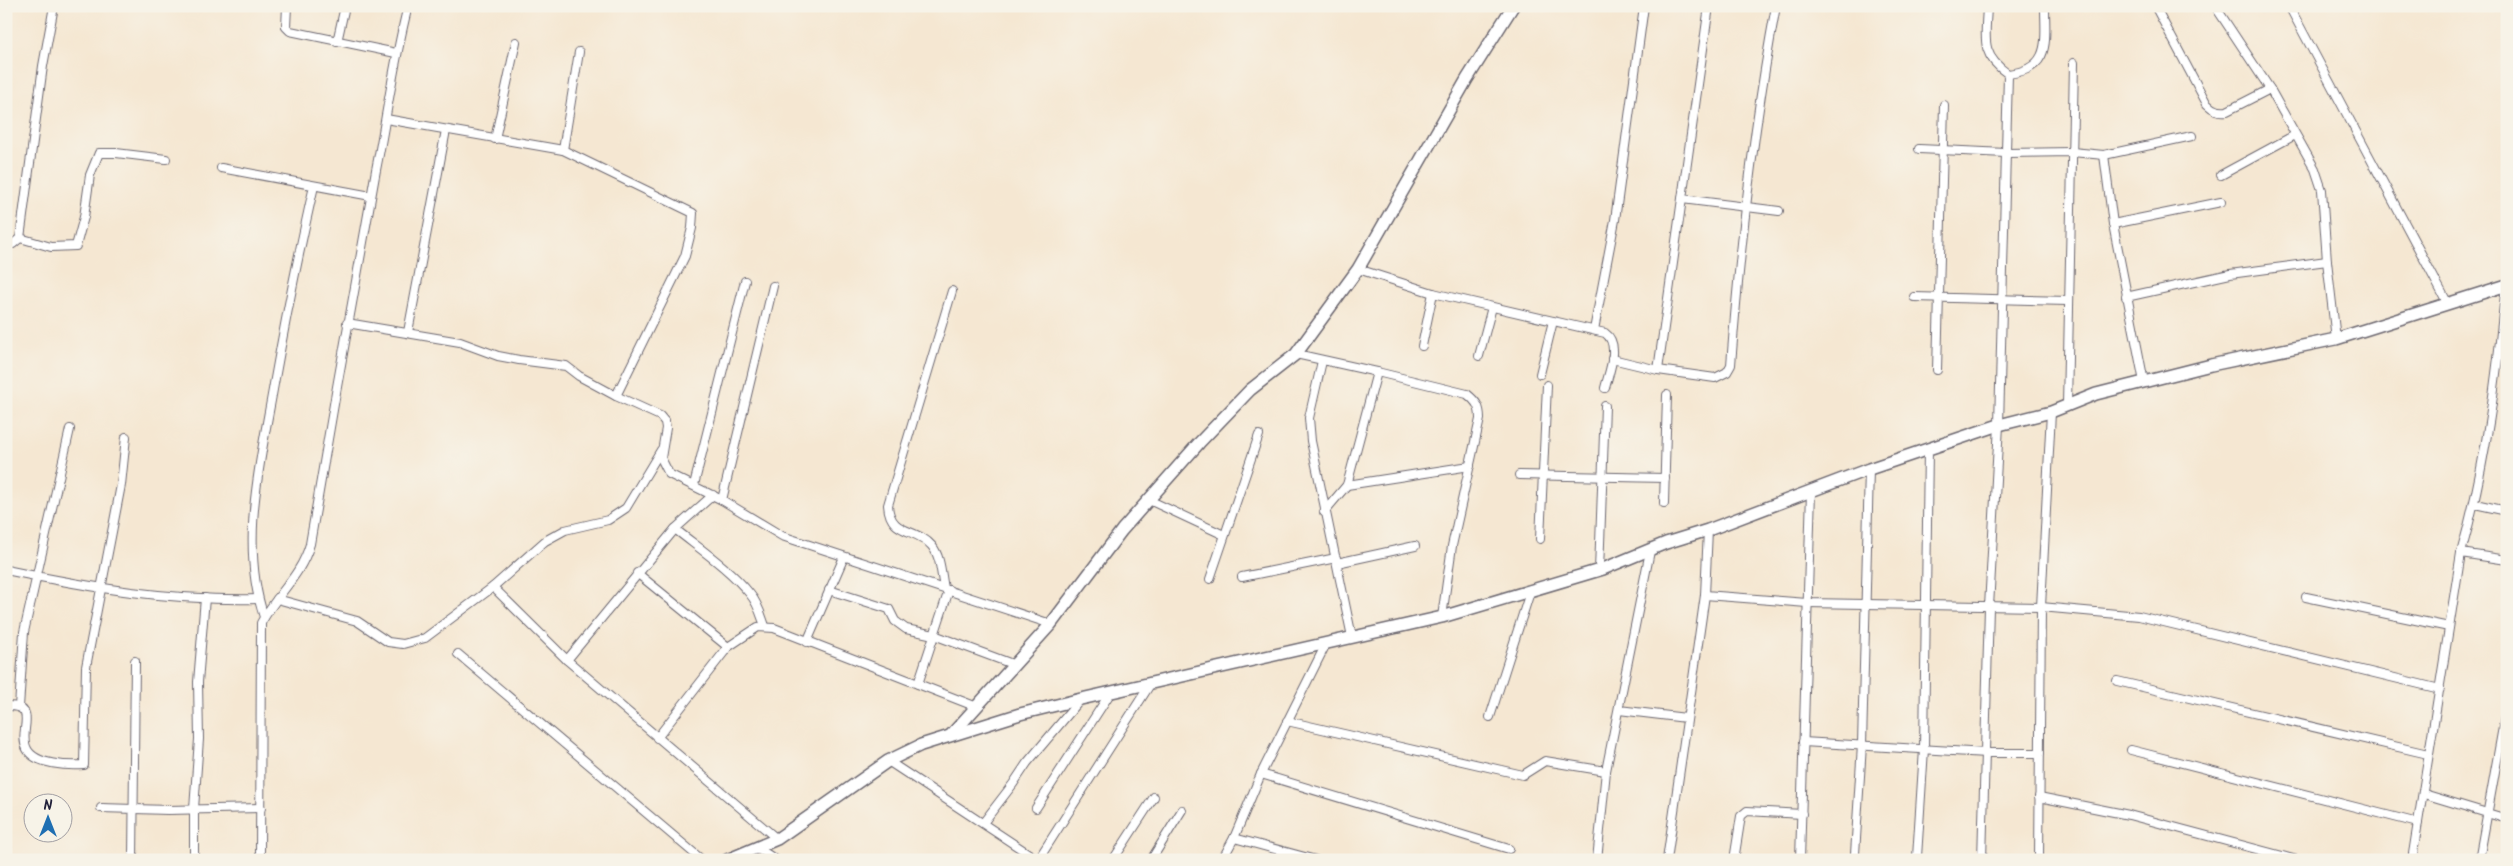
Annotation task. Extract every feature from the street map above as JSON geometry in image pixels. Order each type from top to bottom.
[{"type":"street","points":[[6,244],[13,244],[20,238],[43,66],[54,6]]},
{"type":"street","points":[[287,6],[286,26],[290,31],[396,53]]},
{"type":"street","points":[[337,42],[344,6]]},
{"type":"street","points":[[260,860],[260,637],[264,617],[299,571],[310,544],[347,323],[386,119],[396,53],[408,6]]},
{"type":"street","points":[[950,736],[1051,624],[1122,530],[1199,443],[1250,390],[1296,354],[1358,269],[1467,79],[1513,6]]},
{"type":"street","points":[[1594,330],[1615,220],[1644,6]]},
{"type":"street","points":[[1658,370],[1708,6]]},
{"type":"street","points":[[1612,359],[1658,370],[1715,378],[1727,372],[1731,365],[1747,207],[1776,6]]},
{"type":"street","points":[[1987,6],[1985,44],[1995,65],[2008,74],[2018,73],[2037,64],[2044,56],[2044,6]]},
{"type":"street","points":[[2155,6],[2207,104],[2213,109],[2220,112],[2226,110],[2270,89]]},
{"type":"street","points":[[2289,6],[2448,304]]},
{"type":"street","points":[[2217,7],[2270,89],[2314,170],[2322,190],[2327,261],[2336,339]]},
{"type":"street","points":[[495,138],[516,42]]},
{"type":"street","points":[[563,150],[580,52]]},
{"type":"street","points":[[2067,406],[2074,63]]},
{"type":"street","points":[[1982,860],[1989,607],[1999,425],[2008,74]]},
{"type":"street","points":[[1938,370],[1944,105]]},
{"type":"street","points":[[386,119],[563,150],[693,213],[692,228],[685,256],[616,396]]},
{"type":"street","points":[[408,332],[446,130]]},
{"type":"street","points":[[2221,175],[2295,135]]},
{"type":"street","points":[[1919,149],[2072,152],[2104,155],[2192,136]]},
{"type":"street","points":[[20,238],[51,247],[76,246],[84,217],[90,175],[99,153],[116,153],[166,159]]},
{"type":"street","points":[[2104,155],[2113,224],[2144,382]]},
{"type":"street","points":[[221,168],[371,196]]},
{"type":"street","points":[[264,617],[258,599],[253,531],[256,496],[295,271],[314,186]]},
{"type":"street","points":[[1682,199],[1779,211]]},
{"type":"street","points":[[2113,224],[2221,202]]},
{"type":"street","points":[[2126,297],[2230,274],[2327,261]]},
{"type":"street","points":[[1358,269],[1432,293],[1594,330],[1610,336],[1613,346],[1612,359],[1605,388]]},
{"type":"street","points":[[694,485],[745,281]]},
{"type":"street","points":[[727,860],[777,839],[888,761],[921,745],[1020,714],[1081,699],[1442,617],[1531,589],[1599,571],[1666,543],[1708,530],[1868,469],[1999,425],[2051,412],[2096,394],[2211,365],[2336,339],[2506,285],[2497,372],[2475,504],[2461,553],[2412,860]]},
{"type":"street","points":[[722,500],[774,286]]},
{"type":"street","points":[[918,684],[934,636],[946,589],[940,564],[932,546],[893,523],[889,516],[888,505],[952,291]]},
{"type":"street","points":[[1422,346],[1432,293]]},
{"type":"street","points":[[1914,297],[2068,301]]},
{"type":"street","points":[[1479,356],[1492,307]]},
{"type":"street","points":[[1540,374],[1553,322]]},
{"type":"street","points":[[347,323],[460,342],[512,359],[566,366],[579,376],[616,396],[660,416],[665,422],[666,428],[661,458],[669,474],[713,495],[782,536],[1051,624]]},
{"type":"street","points":[[1296,354],[1467,394],[1475,400],[1480,409],[1480,419],[1452,546],[1442,617]]},
{"type":"street","points":[[1322,361],[1309,418],[1311,441],[1324,512],[1337,561],[1352,637]]},
{"type":"street","points":[[1324,512],[1346,485],[1377,372]]},
{"type":"street","points":[[1540,539],[1547,385]]},
{"type":"street","points":[[1664,503],[1668,394]]},
{"type":"street","points":[[1599,571],[1605,406]]},
{"type":"street","points":[[2039,860],[2041,607],[2051,412]]},
{"type":"street","points":[[70,429],[24,632],[19,707],[26,716],[25,741],[27,749],[32,756],[67,766],[84,764],[86,667],[121,485],[126,437]]},
{"type":"street","points":[[1210,579],[1259,435]]},
{"type":"street","points":[[277,599],[357,621],[388,642],[404,644],[425,638],[494,587],[545,541],[565,530],[608,520],[626,508],[662,448]]},
{"type":"street","points":[[1917,857],[1924,749],[1928,448]]},
{"type":"street","points":[[1346,485],[1470,466]]},
{"type":"street","points":[[1858,860],[1855,854],[1862,746],[1868,469]]},
{"type":"street","points":[[1520,475],[1665,478]]},
{"type":"street","points":[[1800,860],[1811,491]]},
{"type":"street","points":[[567,660],[675,529],[713,495]]},
{"type":"street","points":[[1149,500],[1224,535]]},
{"type":"street","points":[[2475,504],[2507,511]]},
{"type":"street","points":[[675,529],[722,567],[750,593],[758,606],[765,626]]},
{"type":"street","points":[[1667,860],[1705,595],[1708,530]]},
{"type":"street","points":[[1242,576],[1415,546]]},
{"type":"street","points":[[1597,860],[1606,771],[1615,717],[1619,710],[1630,642],[1650,551]]},
{"type":"street","points":[[2461,553],[2507,560]]},
{"type":"street","points":[[807,642],[844,557]]},
{"type":"street","points":[[6,570],[102,589],[166,597],[258,599]]},
{"type":"street","points":[[637,573],[728,647]]},
{"type":"street","points":[[494,587],[567,660],[777,839]]},
{"type":"street","points":[[1490,716],[1531,589]]},
{"type":"street","points":[[830,590],[889,609],[895,621],[906,629],[934,636],[1015,665]]},
{"type":"street","points":[[1705,595],[1807,603],[2041,607],[2139,616],[2440,689]]},
{"type":"street","points":[[2306,597],[2449,627]]},
{"type":"street","points":[[194,860],[194,809],[199,739],[198,682],[205,598]]},
{"type":"street","points":[[657,738],[728,647],[758,627],[765,626],[977,707]]},
{"type":"street","points":[[1222,860],[1234,838],[1261,774],[1326,644]]},
{"type":"street","points":[[458,654],[702,860]]},
{"type":"street","points":[[133,860],[135,660]]},
{"type":"street","points":[[2117,681],[2428,754]]},
{"type":"street","points":[[888,761],[1038,860],[1151,683]]},
{"type":"street","points":[[1036,808],[1111,692]]},
{"type":"street","points":[[983,823],[1027,763],[1081,699]]},
{"type":"street","points":[[2479,860],[2507,705]]},
{"type":"street","points":[[6,706],[19,707]]},
{"type":"street","points":[[1619,710],[1686,718]]},
{"type":"street","points":[[1287,721],[1523,775],[1545,762],[1606,771]]},
{"type":"street","points":[[1803,742],[1986,754],[2040,754]]},
{"type":"street","points":[[2131,750],[2418,823]]},
{"type":"street","points":[[1261,774],[1508,848]]},
{"type":"street","points":[[2424,794],[2507,819]]},
{"type":"street","points":[[1113,860],[1154,797]]},
{"type":"street","points":[[2039,797],[2129,815],[2297,860]]},
{"type":"street","points":[[101,808],[261,808]]},
{"type":"street","points":[[1151,860],[1182,810]]},
{"type":"street","points":[[1734,860],[1741,816],[1744,813],[1747,811],[1802,814]]},
{"type":"street","points":[[1234,838],[1301,858],[1316,860]]},
{"type":"street","points":[[758,848],[776,860]]}]
